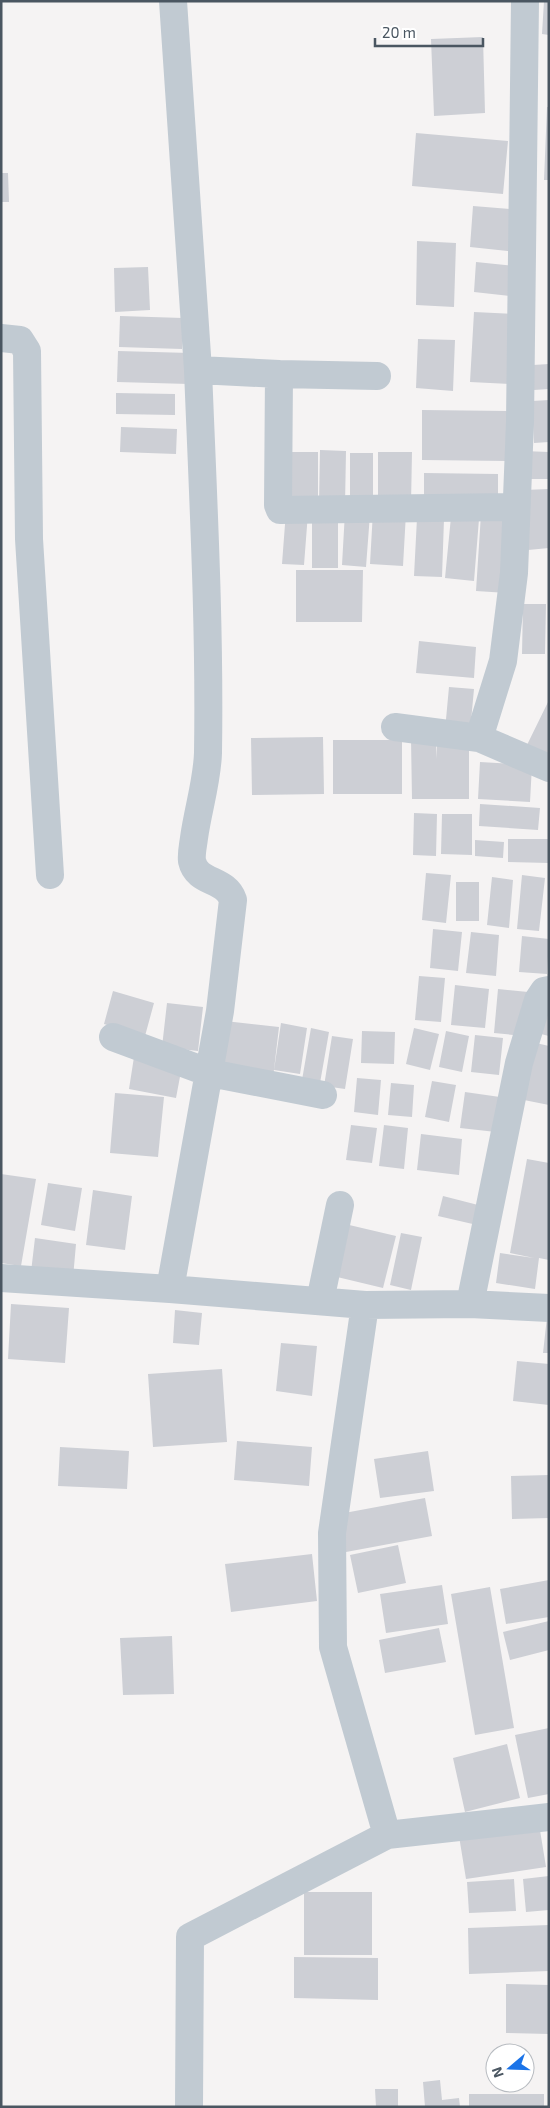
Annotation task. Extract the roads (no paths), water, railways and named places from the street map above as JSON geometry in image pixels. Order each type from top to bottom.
[{"type":"street","points":[[170,1288],[210,1073],[234,900],[231,891],[200,876],[194,870],[192,858],[198,816],[208,773],[209,646],[198,370],[173,1]]},
{"type":"street","points":[[479,738],[502,661],[514,573],[520,422],[525,1]]},
{"type":"street","points":[[1,338],[20,340],[27,351],[29,539],[50,875]]},
{"type":"street","points":[[198,370],[378,376]]},
{"type":"street","points":[[279,374],[278,505],[280,510],[516,507]]},
{"type":"street","points":[[395,727],[479,738],[549,768]]},
{"type":"street","points":[[470,1304],[519,1062],[538,1000],[544,991],[549,990]]},
{"type":"street","points":[[113,1037],[210,1073],[323,1095]]},
{"type":"street","points":[[320,1301],[340,1206]]},
{"type":"street","points":[[1,1278],[170,1288],[365,1305],[470,1304],[549,1308]]},
{"type":"street","points":[[365,1305],[332,1533],[333,1647],[386,1835]]},
{"type":"street","points":[[189,2107],[190,1936],[386,1835],[549,1817]]}]
